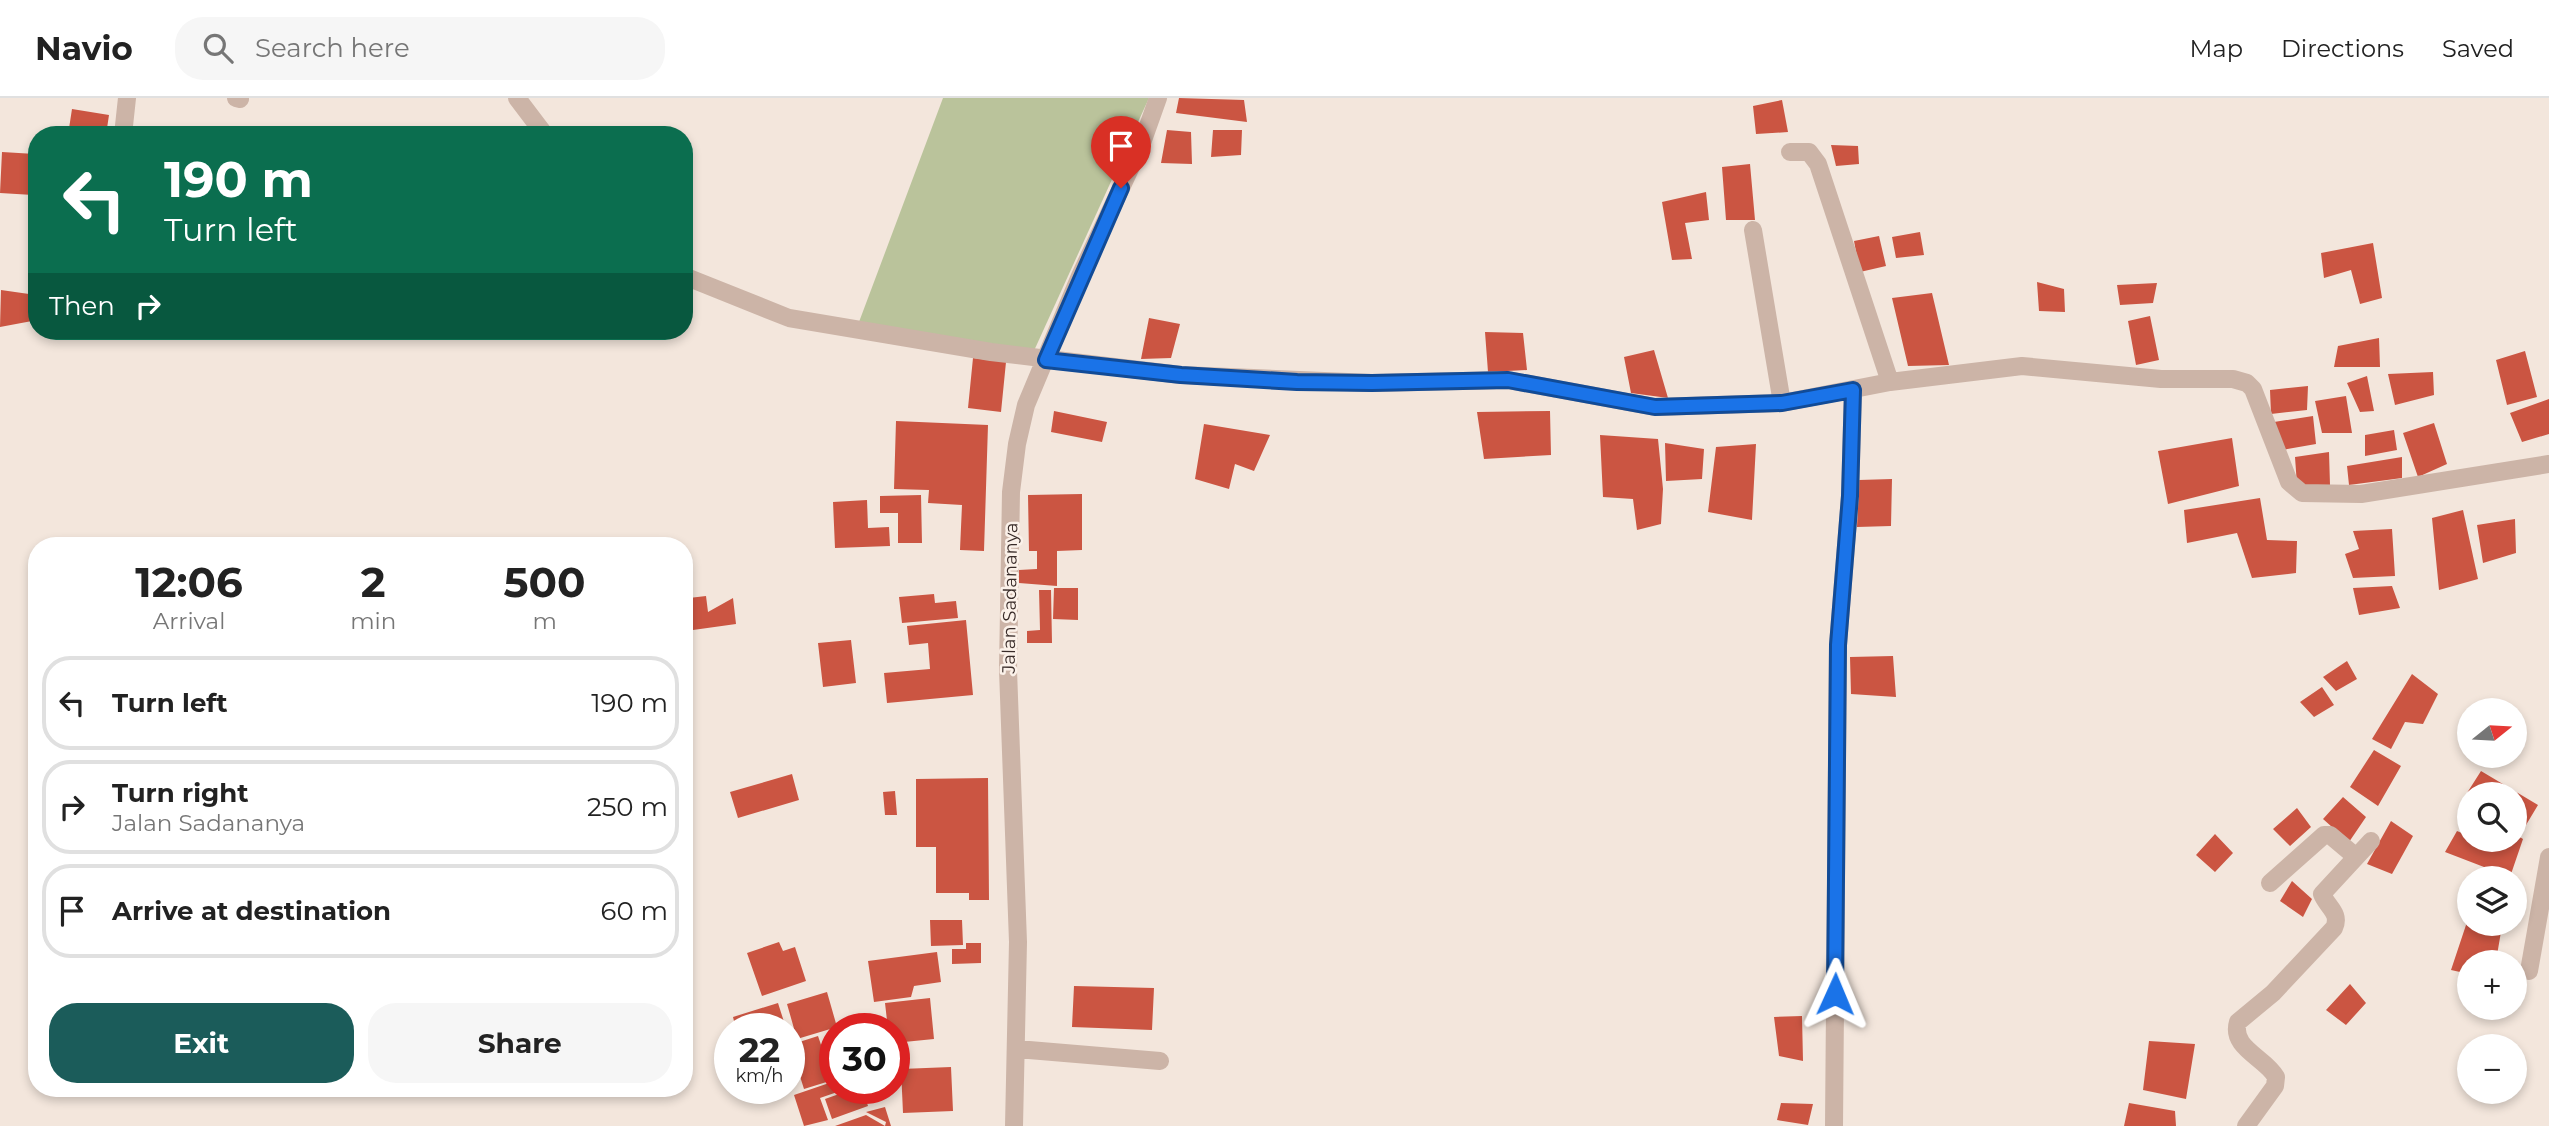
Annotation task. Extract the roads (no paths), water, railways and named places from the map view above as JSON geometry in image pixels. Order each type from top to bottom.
[{"type":"street","points":[[124,126],[127,98]]},
{"type":"street","points":[[517,98],[538,126]]},
{"type":"street","name":"Jalan Sadananya","points":[[1014,1126],[1018,942],[1008,670],[1011,492],[1017,444],[1026,405],[1142,143],[1158,98]]},
{"type":"street","points":[[1790,152],[1809,152],[1818,164],[1890,382]]},
{"type":"street","points":[[1753,230],[1782,403]]},
{"type":"street","points":[[693,280],[789,318],[1046,360],[1181,375],[1297,382],[1508,380],[1655,407],[1782,403],[1890,382],[2022,366],[2161,379],[2240,380],[2253,389],[2259,400],[2285,475],[2295,490],[2314,495],[2361,494],[2549,464]]},
{"type":"street","points":[[1833,1126],[1838,645],[1850,496],[1853,390]]},
{"type":"street","points":[[2270,883],[2324,835],[2330,835],[2355,856]]},
{"type":"street","points":[[2246,1126],[2275,1086],[2276,1077],[2241,1044],[2237,1032],[2238,1022],[2273,993],[2334,928],[2336,914],[2322,894],[2371,841]]},
{"type":"street","points":[[2529,971],[2549,857]]},
{"type":"street","points":[[1017,1049],[1160,1061]]}]
